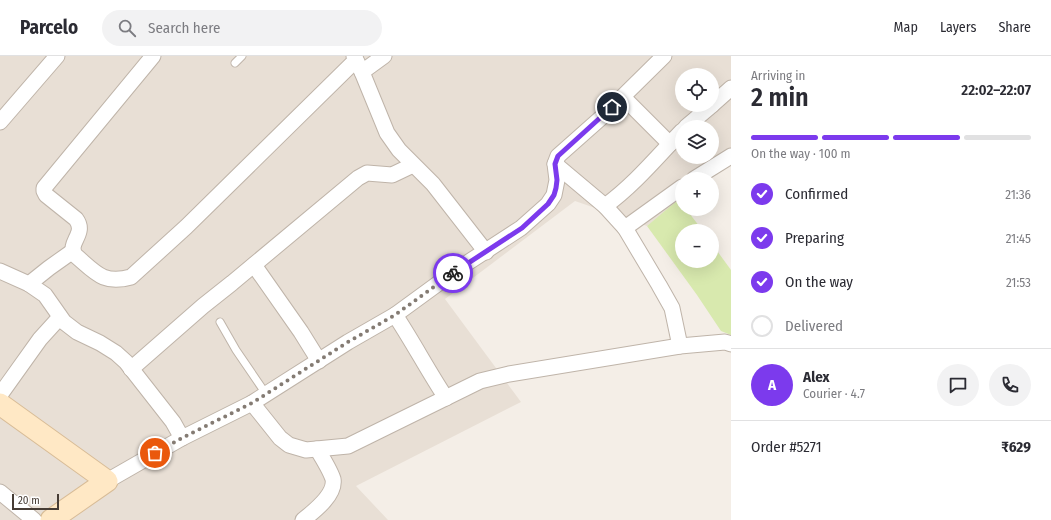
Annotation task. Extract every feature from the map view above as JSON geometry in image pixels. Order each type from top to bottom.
[{"type":"street","points":[[0,122],[57,56]]},
{"type":"street","points":[[73,252],[73,247],[80,224],[76,219],[46,195],[44,188],[153,56]]},
{"type":"street","points":[[73,252],[98,275],[108,280],[119,281],[131,277],[186,227],[357,63],[384,56]]},
{"type":"street","points":[[51,520],[107,480],[182,438],[252,403],[348,342],[395,315],[458,269],[522,228],[548,204],[554,195],[557,180],[555,164],[558,156],[602,117],[664,56]]},
{"type":"street","points":[[357,63],[388,132],[399,150],[433,184],[486,252]]},
{"type":"street","points":[[719,99],[731,88]]},
{"type":"street","points":[[622,97],[670,144]]},
{"type":"street","points":[[694,120],[704,112]]},
{"type":"street","points":[[605,206],[623,193],[645,172],[675,139]]},
{"type":"street","points":[[705,172],[731,156]]},
{"type":"street","points":[[555,164],[605,206],[625,228],[672,308],[680,346]]},
{"type":"street","points":[[131,369],[203,306],[358,178],[367,173],[392,175],[413,165]]},
{"type":"street","points":[[625,228],[675,192]]},
{"type":"street","points":[[29,284],[73,252]]},
{"type":"street","points":[[254,265],[301,332],[319,361]]},
{"type":"street","points":[[0,271],[29,284],[45,295],[64,322],[77,332],[100,343],[116,353],[131,369],[173,422],[182,438]]},
{"type":"street","points":[[395,315],[446,398]]},
{"type":"street","points":[[0,395],[40,339],[60,317]]},
{"type":"street","points":[[252,403],[280,438],[289,445],[306,450],[348,446],[480,381],[509,374],[680,346],[725,342],[731,344]]},
{"type":"street","points":[[0,404],[107,480]]},
{"type":"street","points":[[310,518],[332,489],[333,480],[318,449]]},
{"type":"street","points":[[0,492],[34,520]]},
{"type":"lane","points":[[235,63],[242,56]]},
{"type":"lane","points":[[220,322],[236,350],[266,394]]},
{"type":"shaded area","points":[[0,56],[731,56],[731,162],[717,172],[675,172],[675,204],[647,226],[575,201],[445,299],[521,402],[356,486],[388,520],[0,520]]},
{"type":"green space","points":[[675,202],[675,216],[691,216],[698,224],[675,224],[675,265],[647,226]]},
{"type":"green space","points":[[719,254],[731,270],[731,335],[721,331],[677,268],[719,268]]},
{"type":"way so far","points":[[155,453],[252,403],[348,342],[395,315],[453,273]]},
{"type":"route","points":[[453,273],[522,228],[548,204],[554,195],[556,188],[557,180],[555,164],[558,156],[612,107]]}]
